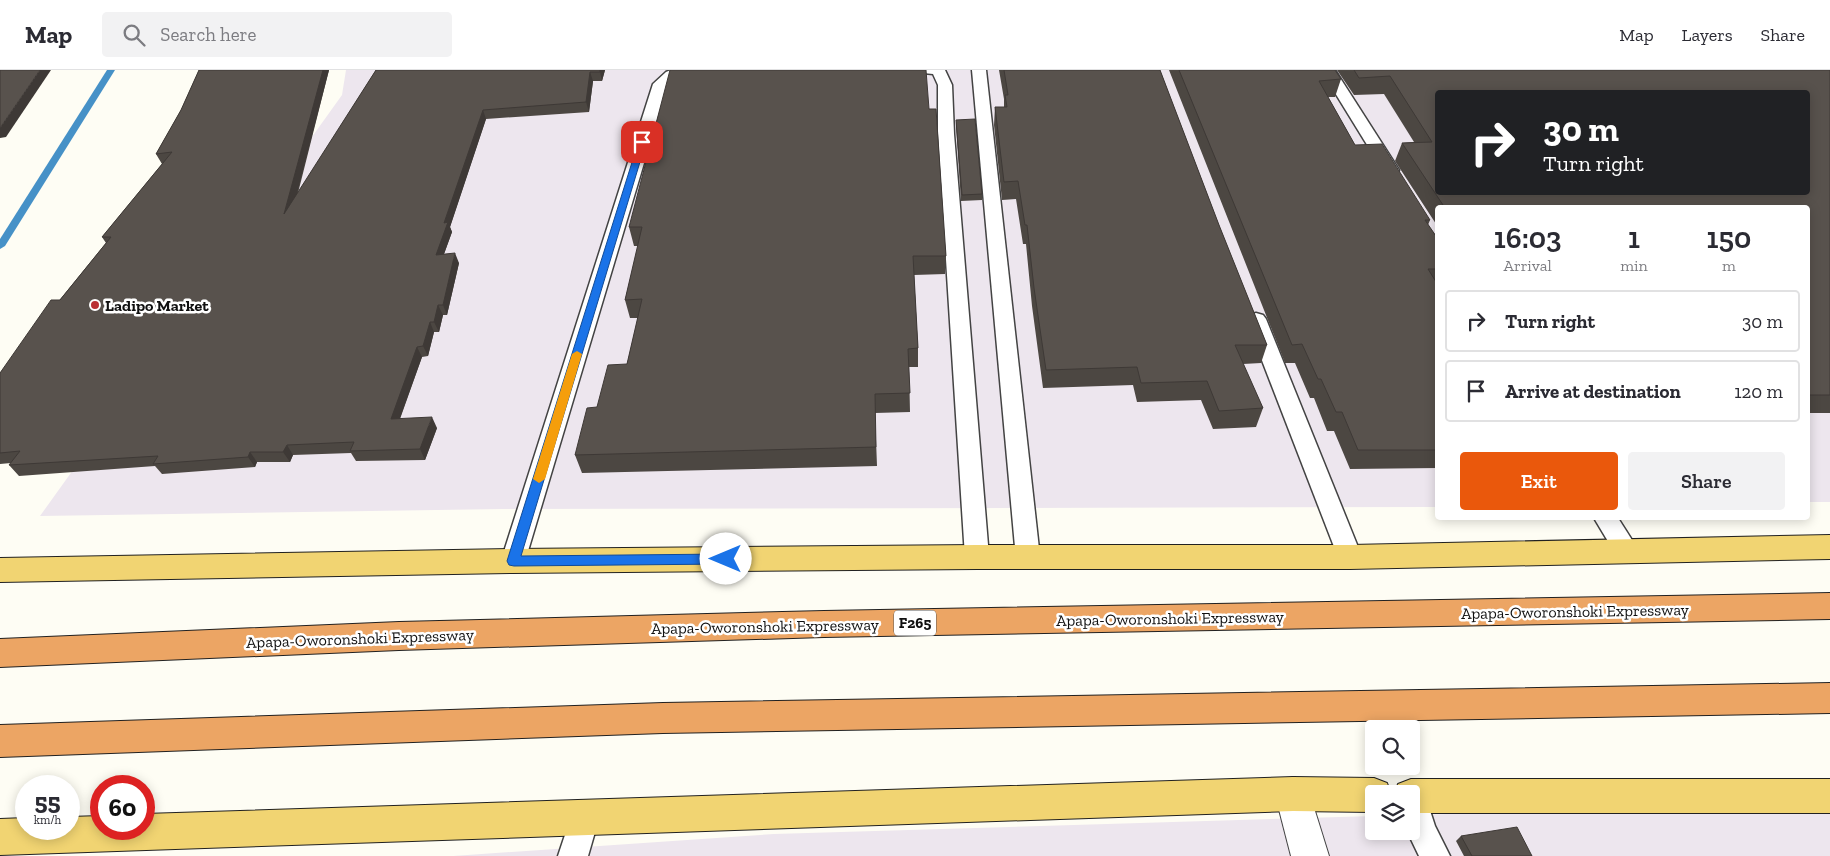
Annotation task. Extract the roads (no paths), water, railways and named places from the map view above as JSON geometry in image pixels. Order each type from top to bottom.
[{"type":"highway","name":"Apapa-Oworonshoki Expressway","points":[[0,653],[399,636],[824,624],[1830,606]]},
{"type":"highway","points":[[0,741],[663,718],[1830,698]]},
{"type":"main road","points":[[0,570],[514,561],[977,557],[1350,557],[1830,547]]},
{"type":"main road","points":[[0,838],[1293,794],[1365,795]]},
{"type":"main road","points":[[1420,796],[1830,796]]},
{"type":"street","points":[[1293,794],[1310,856]]},
{"type":"lane","points":[[514,561],[660,84],[671,75],[686,70]]},
{"type":"lane","points":[[928,70],[937,70],[943,78],[945,85],[946,134],[977,557]]},
{"type":"lane","points":[[979,70],[1028,558]]},
{"type":"lane","points":[[1328,70],[1401,187]]},
{"type":"lane","points":[[1248,298],[1350,557]]},
{"type":"lane","points":[[1607,520],[1627,551]]},
{"type":"lane","points":[[573,856],[584,818]]},
{"type":"lane","points":[[1420,824],[1436,856]]},
{"type":"waterway","points":[[0,246],[111,70]]},
{"type":"place","name":"Ladipo Market","points":[[95,305]]}]
